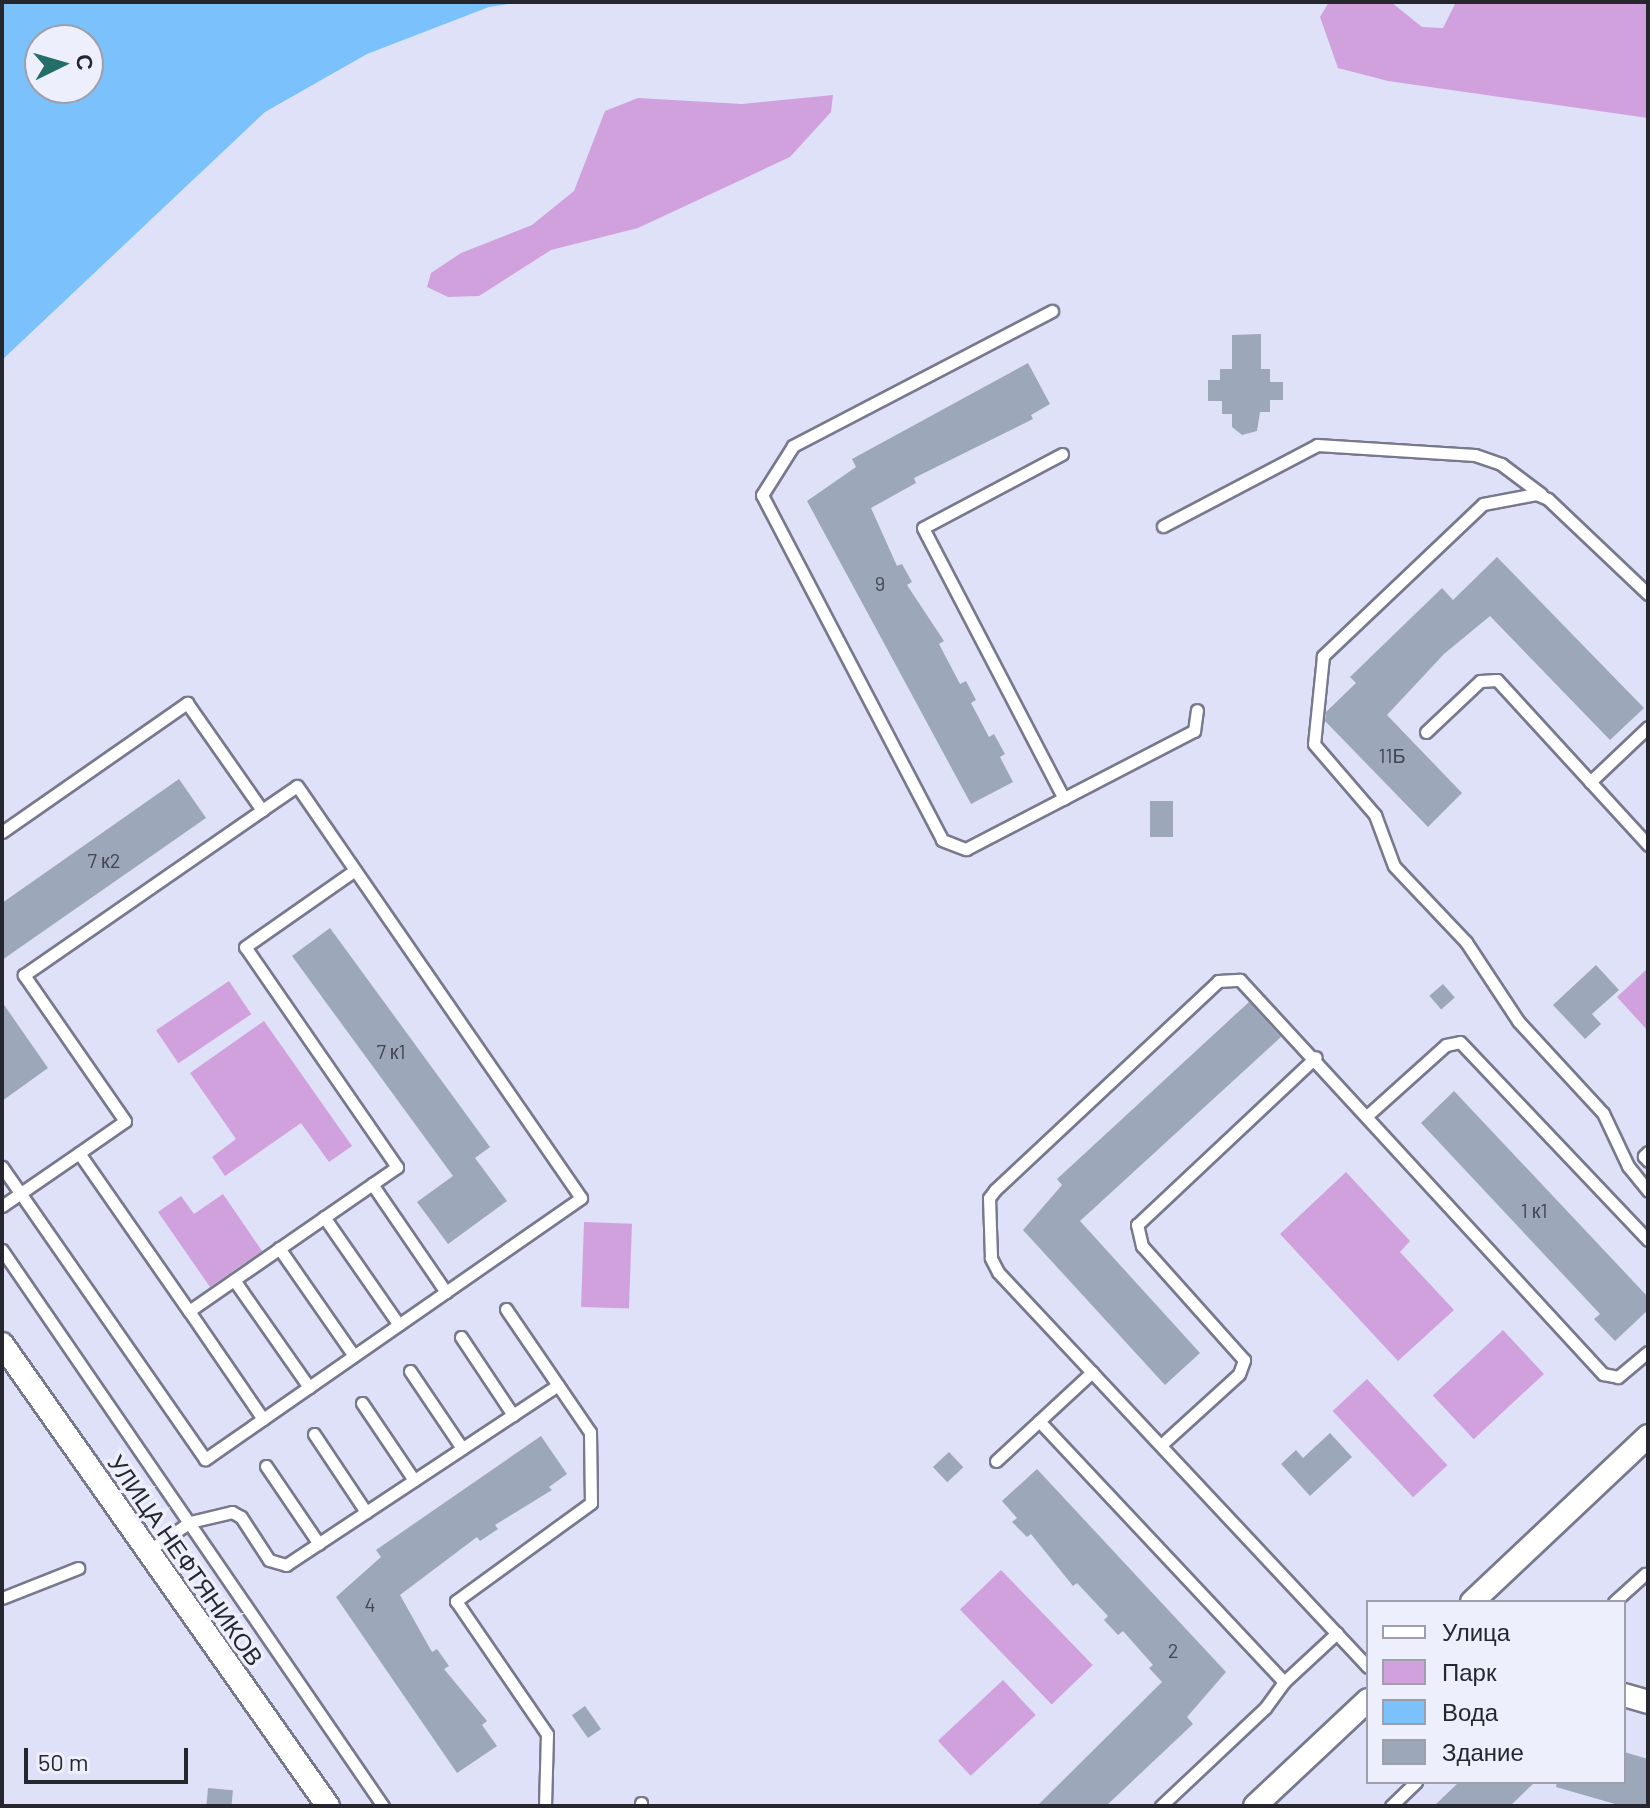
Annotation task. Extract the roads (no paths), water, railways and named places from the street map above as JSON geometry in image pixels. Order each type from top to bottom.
[{"type":"street","name":"УЛИЦА НЕФТЯНИКОВ","points":[[2,1344],[328,1806]]},
{"type":"street","points":[[1474,1600],[1648,1436]]},
{"type":"street","points":[[1626,1696],[1648,1702]]},
{"type":"street","points":[[1255,1806],[1366,1702]]},
{"type":"lane","points":[[1052,311],[793,446],[762,495],[942,840],[966,849],[1194,731],[1197,710]]},
{"type":"lane","points":[[1163,526],[1317,445],[1475,455],[1501,464],[1548,499],[1648,594]]},
{"type":"lane","points":[[1062,454],[923,528],[1064,799]]},
{"type":"lane","points":[[1548,499],[1536,494],[1483,504],[1323,656],[1314,744],[1375,815],[1394,866],[1466,942],[1518,1021],[1603,1113],[1628,1166],[1648,1191]]},
{"type":"lane","points":[[1426,732],[1488,678],[1497,680],[1648,845]]},
{"type":"lane","points":[[2,832],[187,703],[262,810]]},
{"type":"lane","points":[[1590,782],[1648,727]]},
{"type":"lane","points":[[2,1167],[20,1193],[205,1459],[581,1198],[297,786],[24,975],[125,1121],[20,1193],[2,1206]]},
{"type":"lane","points":[[189,1311],[397,1167],[245,947],[355,870]]},
{"type":"lane","points":[[1366,1665],[993,1264],[991,1194],[1218,981],[1229,977],[1252,987],[1369,1114],[1387,1144],[1603,1374],[1618,1377],[1648,1352]]},
{"type":"lane","points":[[1369,1114],[1446,1045],[1460,1042],[1648,1240]]},
{"type":"lane","points":[[1161,1445],[1239,1374],[1244,1360],[1142,1246],[1137,1225],[1316,1057]]},
{"type":"lane","points":[[1648,1152],[1644,1156],[1648,1161]]},
{"type":"lane","points":[[79,1153],[263,1419]]},
{"type":"lane","points":[[372,1184],[446,1292]]},
{"type":"lane","points":[[324,1217],[399,1325]]},
{"type":"lane","points":[[279,1248],[354,1356]]},
{"type":"lane","points":[[2,1250],[383,1806]]},
{"type":"lane","points":[[234,1280],[309,1387]]},
{"type":"lane","points":[[506,1309],[590,1432],[591,1503],[456,1601],[547,1734],[545,1806]]},
{"type":"lane","points":[[461,1337],[513,1415]]},
{"type":"lane","points":[[410,1371],[462,1448]]},
{"type":"lane","points":[[996,1461],[1092,1372]]},
{"type":"lane","points":[[148,1551],[190,1522],[232,1512],[277,1565],[286,1565],[558,1385]]},
{"type":"lane","points":[[362,1403],[414,1480]]},
{"type":"lane","points":[[1039,1421],[1284,1682]]},
{"type":"lane","points":[[314,1434],[366,1512]]},
{"type":"lane","points":[[266,1466],[319,1544]]},
{"type":"lane","points":[[2,1598],[78,1568]]},
{"type":"lane","points":[[1616,1600],[1645,1574]]},
{"type":"lane","points":[[1161,1806],[1265,1708],[1284,1682],[1337,1633]]},
{"type":"lane","points":[[1391,1806],[1414,1784]]},
{"type":"water","points":[[2,2],[522,2],[489,7],[367,54],[265,112],[2,360]]}]
